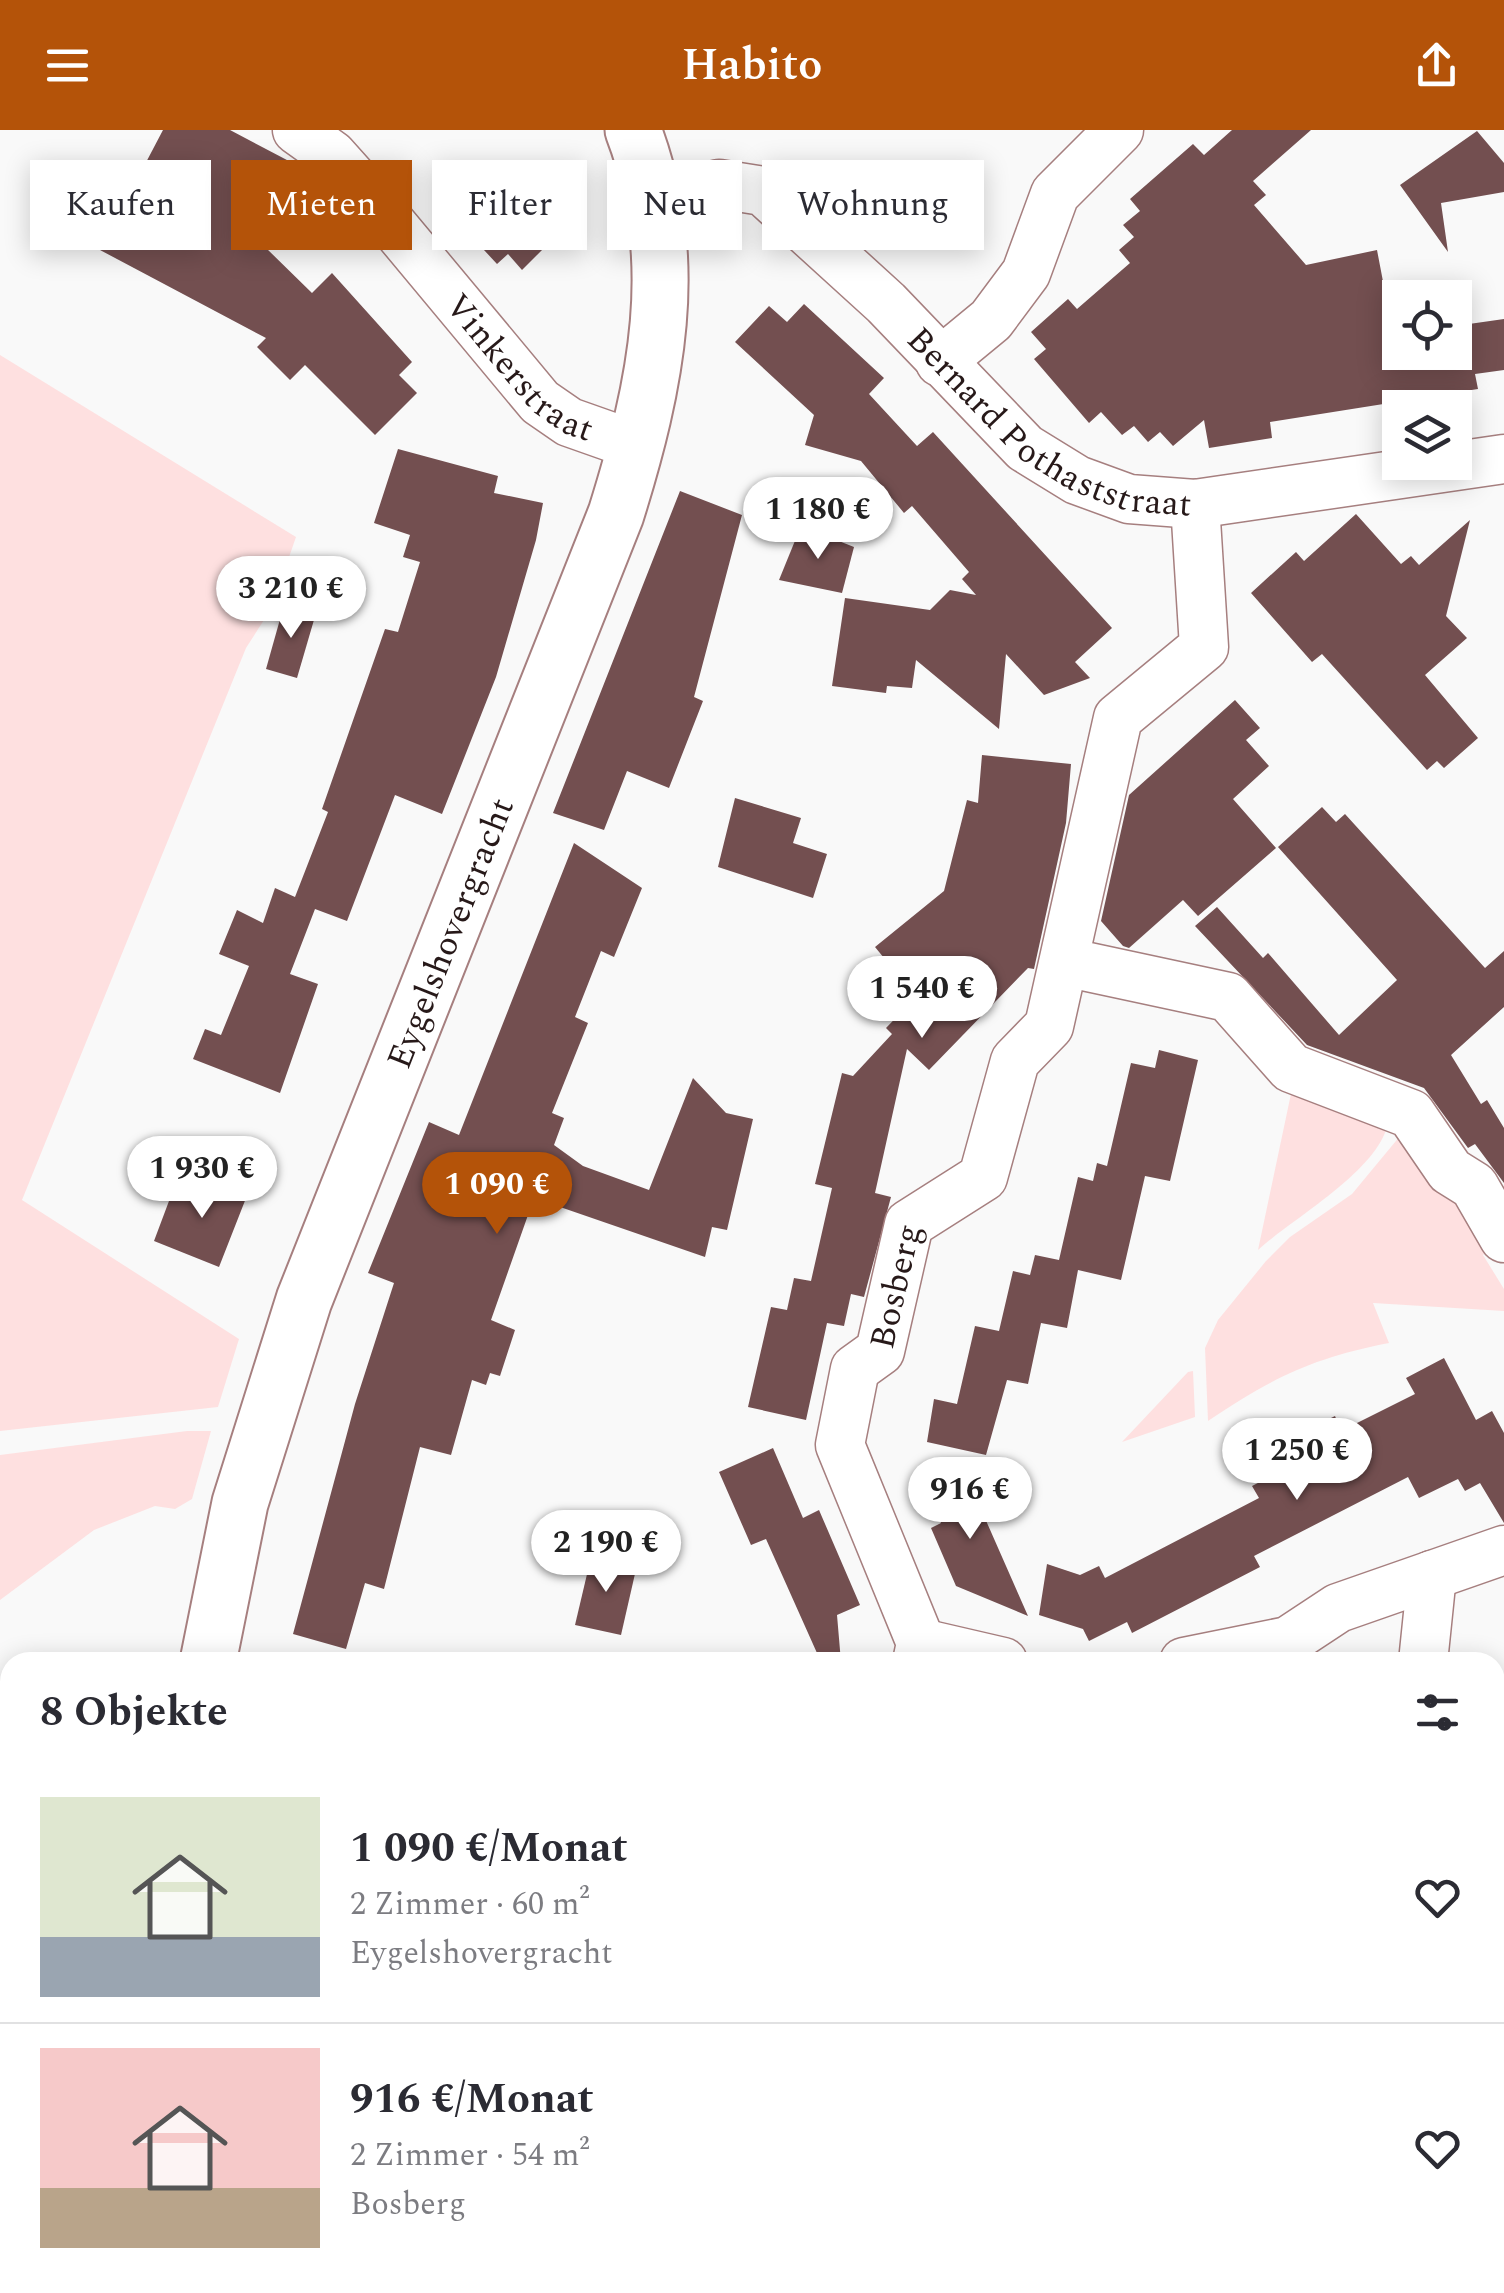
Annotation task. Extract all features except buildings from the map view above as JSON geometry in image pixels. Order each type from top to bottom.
[{"type":"street","name":"Vinkerstraat","points":[[297,130],[332,155],[540,402],[569,422],[637,446]]},
{"type":"street","name":"Eygelshovergracht","points":[[633,130],[642,160]]},
{"type":"street","points":[[940,362],[1003,304],[1026,274],[1054,194],[1120,130]]},
{"type":"street","name":"Bernard Pothaststraat","points":[[742,188],[763,192],[886,303],[1025,448],[1077,480],[1128,499],[1195,504],[1504,459]]},
{"type":"street","name":"Eygelshovergracht","points":[[210,1652],[240,1502],[304,1300],[616,514],[654,371],[662,294],[658,250]]},
{"type":"street","name":"Bosberg","points":[[919,1652],[840,1445],[855,1369],[880,1351],[909,1224],[982,1177],[1015,1061],[1049,1026],[1118,718],[1204,648],[1195,504]]},
{"type":"street","points":[[1064,962],[1228,997],[1292,1068],[1411,1114],[1450,1171],[1474,1186],[1504,1238]]},
{"type":"street","points":[[1295,1652],[1338,1608],[1504,1550]]},
{"type":"street","points":[[1425,1652],[1432,1575]]},
{"type":"shaded area","points":[[0,355],[296,537],[271,609],[246,648],[22,1200],[239,1339],[218,1407],[0,1431]]},
{"type":"shaded area","points":[[1292,1089],[1388,1122],[1382,1140],[1353,1175],[1258,1250]]},
{"type":"shaded area","points":[[1405,1130],[1463,1195],[1493,1245],[1483,1255],[1504,1289],[1504,1311],[1373,1303],[1389,1343],[1337,1355],[1294,1372],[1208,1421],[1205,1348],[1218,1320],[1266,1261],[1290,1237],[1352,1194]]},
{"type":"shaded area","points":[[1193,1371],[1195,1417],[1122,1442],[1188,1372]]},
{"type":"shaded area","points":[[211,1431],[192,1499],[175,1509],[155,1506],[94,1530],[0,1600],[0,1455]]}]
